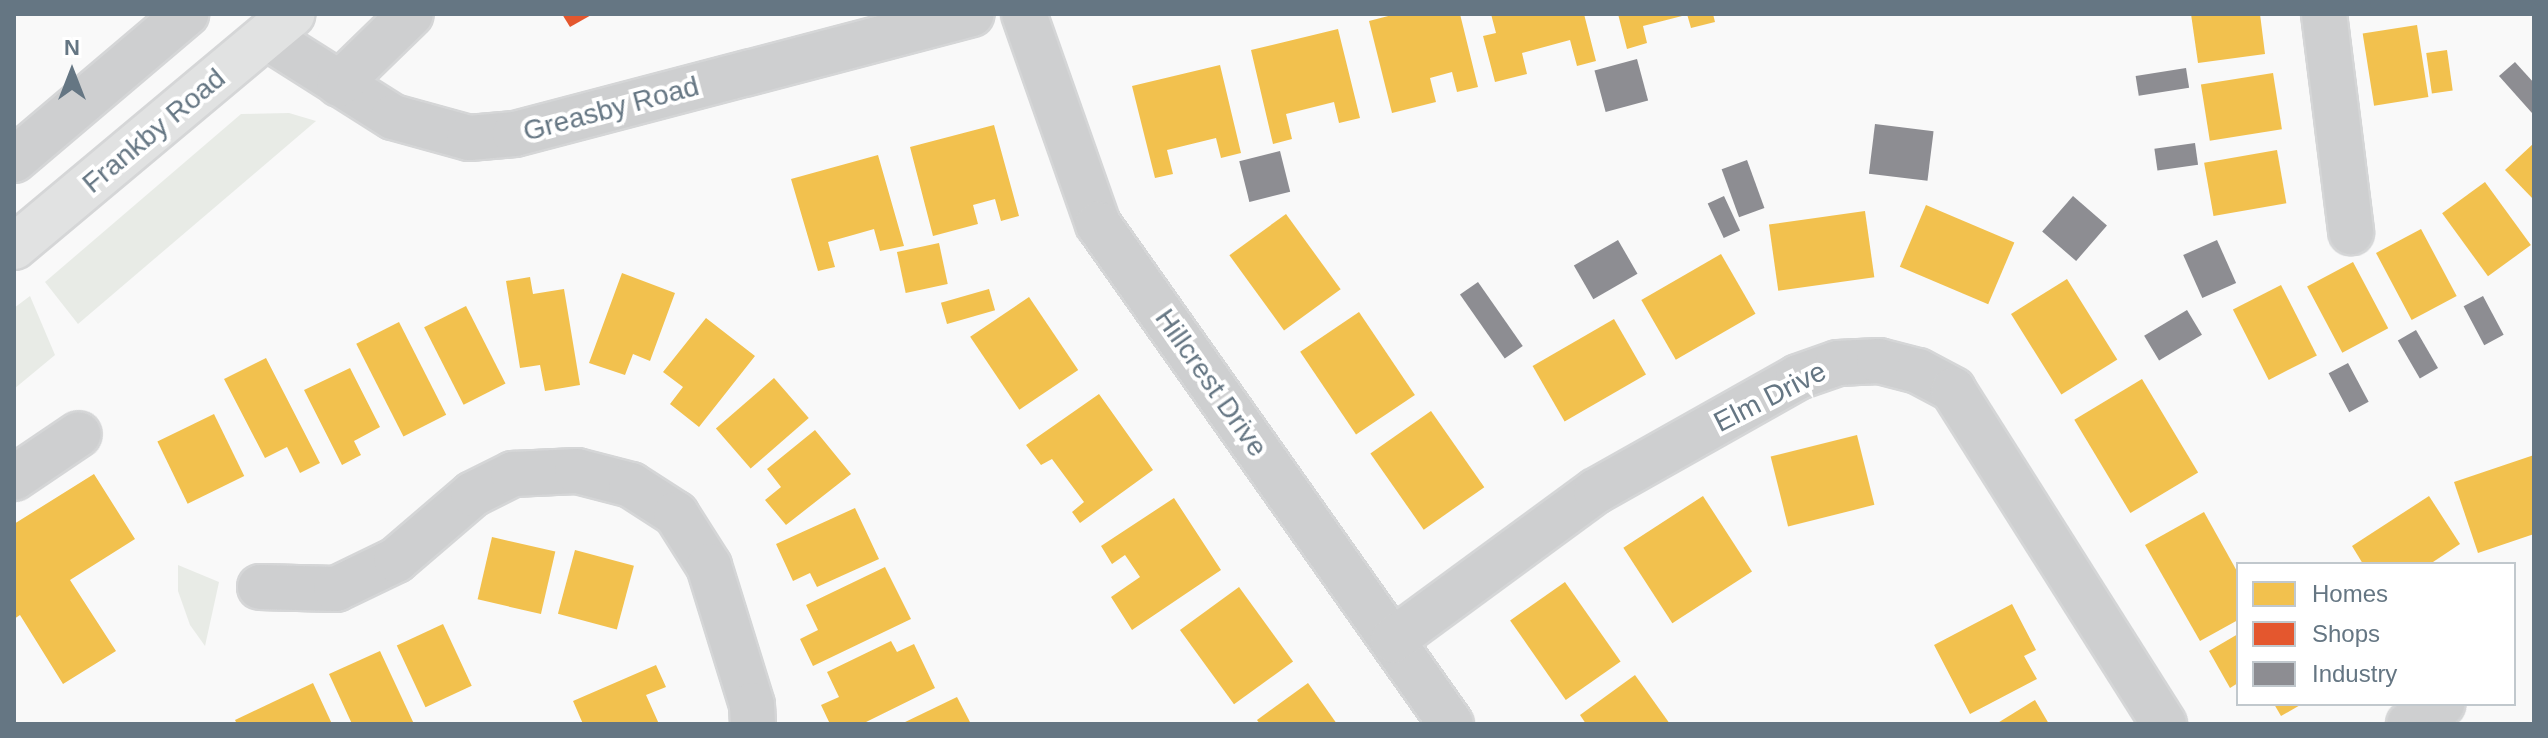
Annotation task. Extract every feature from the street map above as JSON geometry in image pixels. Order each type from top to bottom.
[{"type":"main road","name":"Frankby Road","points":[[14,247],[280,26]]},
{"type":"street","points":[[14,160],[186,14]]},
{"type":"street","points":[[339,84],[411,14]]},
{"type":"street","name":"Greasby Road","points":[[280,26],[339,84],[393,117],[469,138],[515,134],[971,14]]},
{"type":"street","name":"Hillcrest Drive","points":[[1024,14],[1098,224],[1451,724]]},
{"type":"street","points":[[2324,14],[2351,232]]},
{"type":"street","name":"Elm Drive","points":[[1393,640],[1596,491],[1798,377],[1838,363],[1879,361],[1918,371],[1953,390],[2164,724]]},
{"type":"street","points":[[14,478],[79,434]]},
{"type":"street","points":[[260,587],[336,589],[396,560],[473,494],[513,474],[577,471],[631,485],[676,514],[709,566],[752,705],[753,724]]},
{"type":"street","points":[[2409,724],[2439,706]]},
{"type":"shaded area","points":[[289,113],[316,121],[78,324],[45,282],[241,114]]},
{"type":"shaded area","points":[[30,296],[55,355],[14,389],[14,308]]},
{"type":"shaded area","points":[[178,565],[219,582],[205,646],[190,625],[178,591]]},
{"type":"building: Homes","points":[[1396,14],[1460,14],[1478,87],[1457,92],[1452,72],[1430,78],[1436,102],[1392,113],[1369,21]]},
{"type":"building: Homes","points":[[1491,14],[1584,14],[1596,61],[1577,66],[1570,40],[1522,53],[1527,74],[1495,82],[1483,36],[1496,33]]},
{"type":"building: Homes","points":[[1618,14],[1686,15],[1643,26],[1647,43],[1627,49]]},
{"type":"building: Homes","points":[[1687,14],[1713,14],[1715,22],[1691,28]]},
{"type":"building: Homes","points":[[2191,14],[2260,14],[2265,54],[2198,63]]},
{"type":"building: Homes","points":[[2417,25],[2428,97],[2374,106],[2363,34]]},
{"type":"building: Homes","points":[[1338,29],[1360,118],[1339,123],[1334,102],[1286,114],[1292,139],[1273,144],[1251,50]]},
{"type":"building: Homes","points":[[2447,50],[2453,91],[2432,94],[2426,53]]},
{"type":"building: Homes","points":[[1220,65],[1241,153],[1221,158],[1216,138],[1167,150],[1173,174],[1155,178],[1132,86]]},
{"type":"building: Homes","points":[[2273,73],[2282,129],[2210,141],[2201,84]]},
{"type":"building: Homes","points":[[994,125],[1019,216],[1001,221],[995,199],[973,205],[978,224],[933,236],[910,147]]},
{"type":"building: Homes","points":[[2534,143],[2534,200],[2505,170]]},
{"type":"building: Homes","points":[[2277,150],[2286,203],[2214,216],[2204,163]]},
{"type":"building: Homes","points":[[878,155],[904,246],[880,251],[874,229],[828,242],[835,267],[818,271],[791,179]]},
{"type":"building: Homes","points":[[2485,182],[2531,245],[2488,276],[2442,213]]},
{"type":"building: Homes","points":[[1926,205],[2014,243],[1988,304],[1900,267]]},
{"type":"building: Homes","points":[[1865,211],[1874,277],[1778,291],[1769,224]]},
{"type":"building: Homes","points":[[1286,214],[1341,289],[1284,330],[1229,255]]},
{"type":"building: Homes","points":[[2421,229],[2457,296],[2412,320],[2376,253]]},
{"type":"building: Homes","points":[[939,243],[948,284],[906,293],[897,252]]},
{"type":"building: Homes","points":[[1721,254],[1756,314],[1676,360],[1641,300]]},
{"type":"building: Homes","points":[[2353,262],[2388,328],[2342,353],[2307,286]]},
{"type":"building: Homes","points":[[622,273],[675,293],[650,361],[633,354],[625,375],[589,363]]},
{"type":"building: Homes","points":[[530,277],[533,294],[564,289],[580,385],[545,391],[540,365],[520,368],[506,281]]},
{"type":"building: Homes","points":[[2067,279],[2117,360],[2061,395],[2011,314]]},
{"type":"building: Homes","points":[[2281,285],[2317,355],[2269,380],[2233,310]]},
{"type":"building: Homes","points":[[989,289],[995,310],[947,324],[941,303]]},
{"type":"building: Homes","points":[[1029,297],[1078,370],[1019,410],[970,337]]},
{"type":"building: Homes","points":[[466,306],[505,384],[464,405],[424,327]]},
{"type":"building: Homes","points":[[1359,312],[1415,395],[1356,435],[1300,352]]},
{"type":"building: Homes","points":[[706,318],[755,356],[699,427],[670,404],[683,387],[663,372]]},
{"type":"building: Homes","points":[[1614,319],[1646,374],[1565,421],[1533,366]]},
{"type":"building: Homes","points":[[399,322],[446,415],[403,436],[356,344]]},
{"type":"building: Homes","points":[[266,358],[320,463],[300,473],[287,447],[265,458],[224,379]]},
{"type":"building: Homes","points":[[350,368],[380,427],[354,441],[361,455],[342,465],[304,390]]},
{"type":"building: Homes","points":[[774,378],[809,418],[751,469],[716,429]]},
{"type":"building: Homes","points":[[2142,379],[2198,472],[2130,513],[2074,420]]},
{"type":"building: Homes","points":[[1099,394],[1153,470],[1080,523],[1072,512],[1084,502],[1052,459],[1041,465],[1026,445]]},
{"type":"building: Homes","points":[[1431,411],[1484,487],[1424,530],[1370,453]]},
{"type":"building: Homes","points":[[214,414],[244,476],[188,504],[157,442]]},
{"type":"building: Homes","points":[[815,430],[851,474],[786,525],[765,500],[781,487],[767,469]]},
{"type":"building: Homes","points":[[1857,435],[1874,505],[1788,526],[1771,457]]},
{"type":"building: Homes","points":[[2534,455],[2534,534],[2478,553],[2454,482]]},
{"type":"building: Homes","points":[[94,474],[135,539],[70,580],[116,651],[63,684],[20,615],[14,619],[14,524]]},
{"type":"building: Homes","points":[[1703,496],[1752,571],[1672,623],[1623,548]]},
{"type":"building: Homes","points":[[2429,496],[2460,544],[2433,562],[2362,562],[2352,546]]},
{"type":"building: Homes","points":[[1174,498],[1221,570],[1132,630],[1111,597],[1140,577],[1125,555],[1112,564],[1101,546]]},
{"type":"building: Homes","points":[[855,508],[879,559],[817,587],[810,573],[793,581],[776,544]]},
{"type":"building: Homes","points":[[2204,512],[2236,569],[2236,621],[2200,641],[2145,545]]},
{"type":"building: Homes","points":[[492,537],[555,552],[541,614],[478,599]]},
{"type":"building: Homes","points":[[575,550],[634,566],[617,630],[558,614]]},
{"type":"building: Homes","points":[[885,567],[911,619],[813,666],[800,639],[818,630],[806,605]]},
{"type":"building: Homes","points":[[1565,582],[1621,661],[1566,700],[1510,620]]},
{"type":"building: Homes","points":[[1239,587],[1293,661],[1234,704],[1180,630]]},
{"type":"building: Homes","points":[[2012,604],[2036,650],[2024,656],[2037,679],[1970,714],[1934,645]]},
{"type":"building: Homes","points":[[443,624],[472,686],[426,707],[397,646]]},
{"type":"building: Homes","points":[[2236,635],[2236,684],[2230,688],[2209,651]]},
{"type":"building: Homes","points":[[891,641],[897,652],[914,644],[935,688],[862,724],[830,724],[821,705],[839,697],[827,672]]},
{"type":"building: Homes","points":[[380,651],[414,724],[352,724],[329,674]]},
{"type":"building: Homes","points":[[656,665],[666,687],[646,695],[659,724],[583,724],[573,701]]},
{"type":"building: Homes","points":[[1635,675],[1670,724],[1586,724],[1580,715]]},
{"type":"building: Homes","points":[[313,683],[332,724],[237,724],[235,720]]},
{"type":"building: Homes","points":[[1308,683],[1337,724],[1260,724],[1257,720]]},
{"type":"building: Homes","points":[[957,697],[971,724],[901,724]]},
{"type":"building: Homes","points":[[2035,700],[2049,724],[1996,724]]},
{"type":"building: Homes","points":[[2275,706],[2298,706],[2281,716]]},
{"type":"building: Shops","points":[[562,14],[593,14],[570,27]]},
{"type":"building: Industry","points":[[1637,59],[1648,101],[1606,112],[1594,70]]},
{"type":"building: Industry","points":[[2515,62],[2534,83],[2532,113],[2499,76]]},
{"type":"building: Industry","points":[[2186,68],[2189,88],[2139,96],[2136,76]]},
{"type":"building: Industry","points":[[1875,124],[1934,131],[1927,181],[1869,174]]},
{"type":"building: Industry","points":[[2195,143],[2198,165],[2157,170],[2154,149]]},
{"type":"building: Industry","points":[[1280,151],[1290,192],[1249,202],[1239,161]]},
{"type":"building: Industry","points":[[1747,160],[1764,208],[1739,217],[1722,169]]},
{"type":"building: Industry","points":[[1724,196],[1740,230],[1724,238],[1708,204]]},
{"type":"building: Industry","points":[[2073,196],[2107,226],[2076,261],[2042,231]]},
{"type":"building: Industry","points":[[1618,240],[1638,274],[1593,299],[1574,266]]},
{"type":"building: Industry","points":[[2217,240],[2236,283],[2202,298],[2183,255]]},
{"type":"building: Industry","points":[[1478,282],[1523,346],[1505,359],[1460,295]]},
{"type":"building: Industry","points":[[2483,296],[2504,335],[2484,345],[2464,306]]},
{"type":"building: Industry","points":[[2187,310],[2202,335],[2159,361],[2144,336]]},
{"type":"building: Industry","points":[[2416,330],[2438,368],[2420,379],[2398,340]]},
{"type":"building: Industry","points":[[2348,363],[2369,402],[2349,412],[2329,373]]}]
